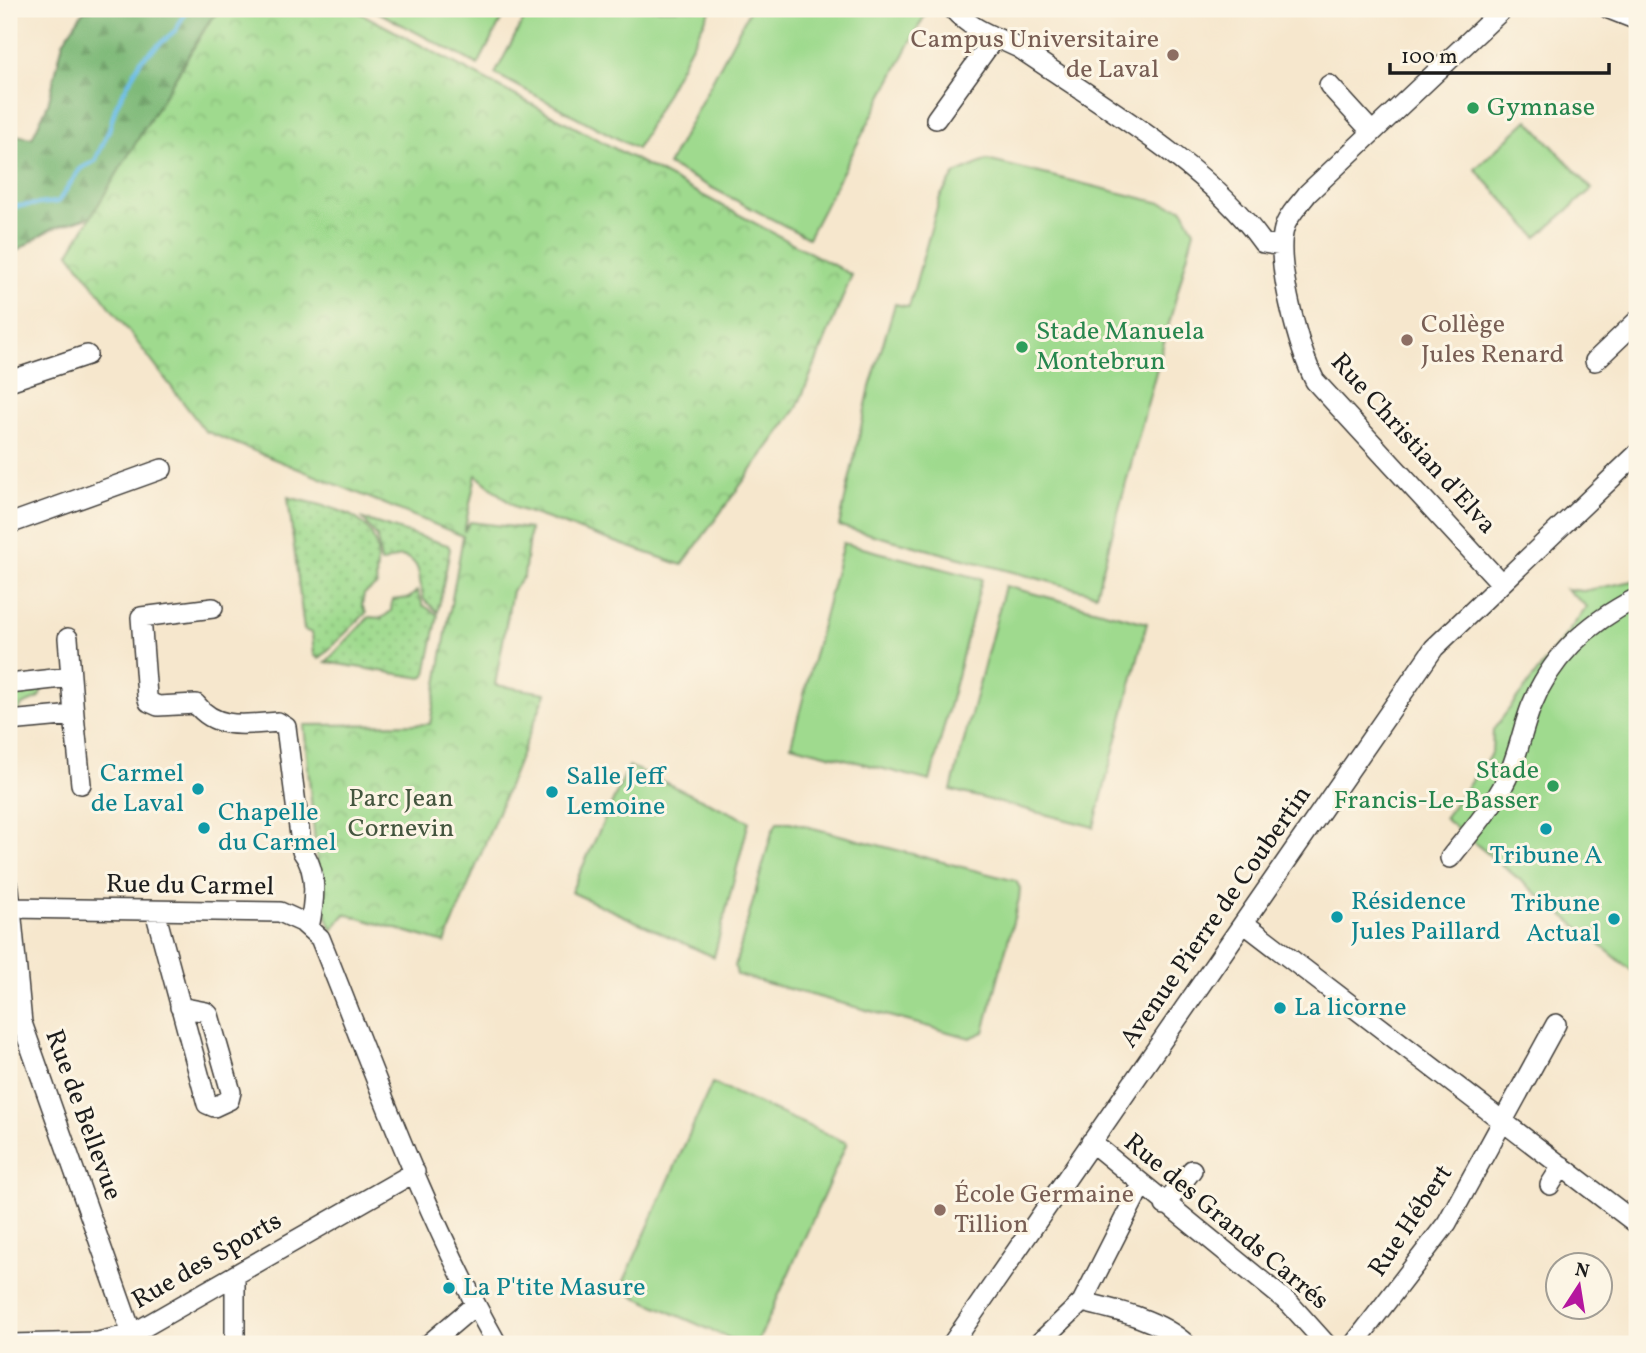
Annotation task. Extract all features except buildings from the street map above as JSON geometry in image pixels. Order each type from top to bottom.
[{"type":"street","points":[[953,9],[966,23],[993,40],[1019,48],[1160,145],[1243,215],[1263,243],[1281,246],[1284,226],[1308,193],[1503,9]]},
{"type":"street","points":[[1609,9],[1637,20]]},
{"type":"street","points":[[936,119],[993,40]]},
{"type":"street","points":[[1329,85],[1371,131]]},
{"type":"street","name":"Rue Christian d'Elva","points":[[1281,246],[1306,363],[1315,380],[1500,582]]},
{"type":"street","points":[[1595,361],[1637,321]]},
{"type":"street","points":[[9,381],[87,355]]},
{"type":"street","name":"Avenue Pierre de Coubertin","points":[[952,1344],[1434,648],[1500,582],[1637,454]]},
{"type":"street","points":[[9,524],[162,469]]},
{"type":"street","points":[[1450,859],[1495,800],[1511,770],[1532,705],[1547,672],[1571,643],[1604,615],[1637,598]]},
{"type":"street","points":[[213,608],[141,617],[147,696],[149,702],[158,706],[195,704],[205,716],[217,722],[278,722],[286,727],[302,851],[310,860],[312,877],[314,897],[309,928]]},
{"type":"street","points":[[68,638],[81,784]]},
{"type":"street","points":[[9,684],[71,677]]},
{"type":"street","points":[[9,721],[74,715]]},
{"type":"street","name":"Rue de Bellevue","points":[[9,888],[22,1023],[132,1334]]},
{"type":"street","name":"Rue du Carmel","points":[[10,908],[280,912],[309,928],[320,938],[415,1172],[475,1305],[497,1344]]},
{"type":"street","points":[[155,911],[180,1007],[206,1104],[214,1107],[229,1100],[231,1092],[209,1015],[180,1007]]},
{"type":"street","points":[[1245,924],[1634,1222]]},
{"type":"street","name":"Rue Hébert","points":[[1354,1344],[1439,1237],[1556,1024]]},
{"type":"street","name":"Rue des Grands Carrés","points":[[1091,1142],[1141,1186],[1290,1304],[1326,1344]]},
{"type":"street","points":[[1549,1185],[1562,1167]]},
{"type":"street","points":[[1165,1205],[1192,1170]]},
{"type":"street","name":"Rue des Sports","points":[[9,1344],[98,1342],[132,1334],[415,1172]]},
{"type":"street","points":[[1038,1344],[1082,1302],[1141,1186]]},
{"type":"street","points":[[234,1275],[235,1344]]},
{"type":"street","points":[[1082,1302],[1122,1311],[1183,1343]]},
{"type":"street","points":[[429,1344],[475,1305]]},
{"type":"green space","points":[[85,9],[224,9],[210,20],[92,216],[51,229],[9,256],[9,134],[32,138],[48,104],[63,42]]},
{"type":"green space","name":"Parc Jean Cornevin","points":[[224,9],[353,9],[852,275],[797,408],[682,565],[516,508],[476,475],[464,532],[470,522],[530,529],[524,576],[512,591],[495,685],[546,693],[445,943],[345,914],[332,930],[320,897],[304,725],[430,724],[463,536],[205,431],[69,253],[211,19]]},
{"type":"green space","points":[[372,9],[507,9],[478,65]]},
{"type":"green space","points":[[529,9],[711,9],[637,149],[495,74]]},
{"type":"green space","points":[[750,9],[927,11],[808,238],[668,165]]},
{"type":"green space","points":[[1528,120],[1592,189],[1537,237],[1475,169]]},
{"type":"green space","name":"Stade Manuela Montebrun","points":[[987,160],[1182,208],[1194,231],[1096,594],[839,526],[870,387],[895,304],[909,307],[940,197],[955,174]]},
{"type":"green space","points":[[288,497],[341,511],[353,517],[371,534],[377,551],[377,585],[364,594],[362,605],[366,613],[319,659],[314,655],[312,633],[304,630]]},
{"type":"green space","points":[[363,519],[448,545],[450,549],[438,612],[424,600],[419,573],[413,562],[400,556],[381,563],[377,537]]},
{"type":"green space","points":[[843,543],[982,579],[930,781],[791,745]]},
{"type":"green space","name":"Stade Francis-Le-Basser","points":[[1637,576],[1637,975],[1444,818],[1492,753],[1493,730],[1587,607],[1566,589],[1583,591],[1633,581]]},
{"type":"green space","points":[[1005,586],[1147,623],[1094,827],[951,790]]},
{"type":"green space","points":[[417,591],[423,605],[438,615],[426,674],[422,678],[326,662],[369,617],[382,618],[391,611],[392,600],[409,598]]},
{"type":"green space","points":[[43,686],[39,698],[22,705],[16,715],[9,716],[9,690]]},
{"type":"green space","points":[[629,766],[749,821],[714,957],[571,892]]},
{"type":"green space","points":[[777,822],[790,822],[1016,881],[1020,888],[1019,899],[984,1032],[970,1038],[737,975],[735,966]]},
{"type":"green space","points":[[712,1083],[847,1143],[757,1344],[742,1344],[620,1290]]},
{"type":"waterway","points":[[9,207],[58,202],[80,169],[95,161],[116,106],[141,60],[176,30],[187,9]]},
{"type":"place","name":"Campus Universitaire de Laval","points":[[1173,55]]},
{"type":"place","name":"Gymnase","points":[[1473,108]]},
{"type":"place","name":"Collège Jules Renard","points":[[1407,340]]},
{"type":"place","name":"Stade Manuela Montebrun","points":[[1022,347]]},
{"type":"place","name":"Stade Francis-Le-Basser","points":[[1553,786]]},
{"type":"place","name":"Carmel de Laval","points":[[198,789]]},
{"type":"place","name":"Salle Jeff Lemoine","points":[[552,792]]},
{"type":"place","name":"Chapelle du Carmel","points":[[204,828]]},
{"type":"place","name":"Tribune A","points":[[1546,829]]},
{"type":"place","name":"Résidence Jules Paillard","points":[[1337,917]]},
{"type":"place","name":"Tribune Actual","points":[[1614,919]]},
{"type":"place","name":"La licorne","points":[[1280,1008]]},
{"type":"place","name":"École Germaine Tillion","points":[[940,1210]]},
{"type":"place","name":"La P'tite Masure","points":[[449,1288]]}]
